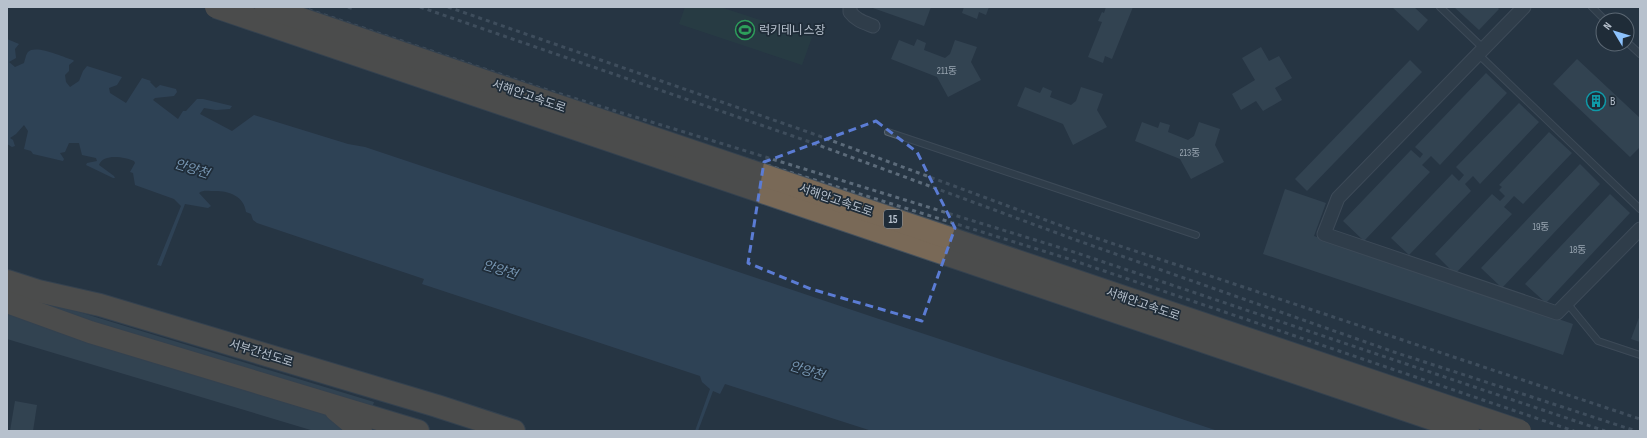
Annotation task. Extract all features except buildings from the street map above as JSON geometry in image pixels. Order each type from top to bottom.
[{"type":"highway","name":"서해안고속도로","points":[[216,7],[1468,431]]},
{"type":"highway","name":"서해안고속도로","points":[[266,7],[1520,431]]},
{"type":"highway","points":[[7,268],[100,305]]},
{"type":"highway","name":"서부간선도로","points":[[7,281],[38,291],[100,305],[437,406],[514,431]]},
{"type":"highway","points":[[7,302],[90,332],[418,431]]},
{"type":"highway","points":[[7,316],[90,332]]},
{"type":"highway","points":[[327,404],[362,431]]},
{"type":"street","points":[[850,7],[850,12],[853,16],[858,20],[873,26]]},
{"type":"street","points":[[1524,7],[1338,198],[1324,234],[1557,313],[1640,229]]},
{"type":"lane","points":[[1440,7],[1481,51],[1640,209]]},
{"type":"lane","points":[[888,132],[1196,235]]},
{"type":"lane","points":[[1567,303],[1598,341],[1640,355]]},
{"type":"highlighted area","points":[[876,121],[917,152],[955,228],[922,321],[811,289],[748,263],[764,162]]},
{"type":"green space","name":"럭키테니스장","points":[[685,7],[720,7],[812,37],[802,65],[679,24]]},
{"type":"water","name":"안양천","points":[[7,39],[19,44],[15,49],[16,58],[9,62],[15,67],[24,63],[28,52],[37,49],[73,60],[74,61],[69,65],[69,71],[65,75],[66,82],[70,87],[79,81],[87,66],[122,77],[117,85],[109,88],[110,93],[126,103],[142,78],[151,81],[150,82],[156,88],[160,85],[176,89],[177,92],[174,96],[155,98],[153,100],[178,119],[183,111],[186,111],[197,99],[232,106],[230,109],[216,110],[204,108],[200,114],[232,131],[254,115],[348,144],[365,147],[1218,431],[872,431],[725,384],[720,394],[713,391],[698,431],[695,431],[710,389],[702,382],[700,376],[422,284],[424,279],[257,223],[253,220],[251,214],[246,212],[242,201],[234,195],[223,191],[202,191],[199,193],[211,206],[208,208],[185,204],[161,266],[157,265],[181,206],[174,199],[135,185],[133,173],[130,172],[135,163],[134,161],[125,158],[109,157],[101,161],[99,165],[114,176],[115,178],[113,178],[86,165],[87,163],[97,161],[96,158],[82,155],[79,143],[69,143],[65,152],[60,153],[64,159],[63,161],[33,154],[31,151],[24,149],[28,131],[24,125],[10,138],[13,140],[15,146],[12,147],[7,144]]},
{"type":"railway","points":[[280,7],[535,93],[1069,259],[1574,431]]},
{"type":"railway","points":[[301,7],[541,88],[1071,251],[1605,431]]},
{"type":"railway","points":[[348,7],[354,9]]},
{"type":"railway","points":[[420,7],[810,142],[1076,240],[1394,352],[1636,431]]},
{"type":"railway","points":[[448,7],[811,133],[1078,232],[1640,419]]},
{"type":"place","name":"럭키테니스장","points":[[745,30]]},
{"type":"place","name":"B","points":[[1596,101]]}]
